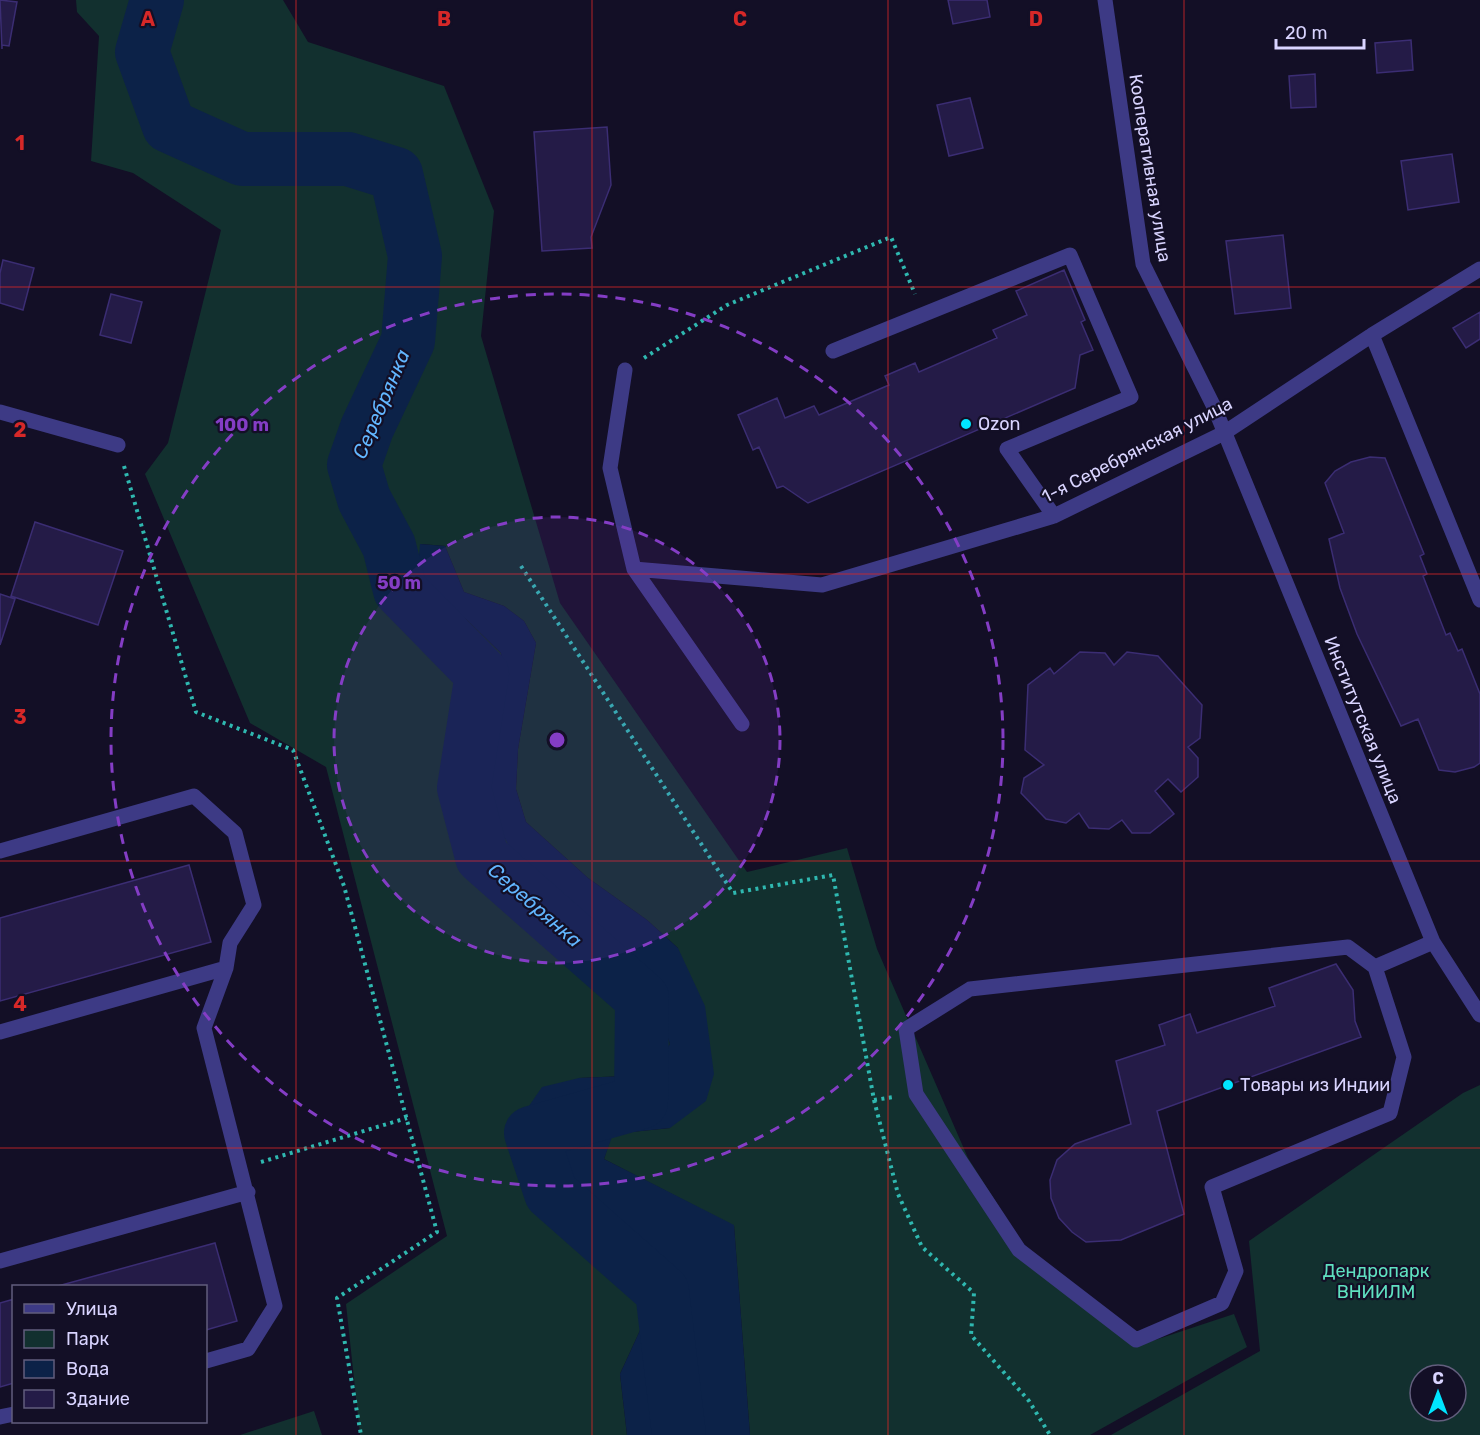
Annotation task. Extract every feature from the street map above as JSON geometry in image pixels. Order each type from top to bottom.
[{"type":"street","name":"Кооперативная улица","points":[[1105,0],[1143,264],[1224,433]]},
{"type":"street","points":[[833,351],[925,316],[1070,255],[1131,397],[1007,449],[1054,516]]},
{"type":"street","name":"1-я Серебрянская улица","points":[[634,569],[822,585],[1054,516],[1224,433],[1372,335],[1480,269]]},
{"type":"street","points":[[1372,335],[1480,600]]},
{"type":"street","points":[[626,370],[610,468],[634,569],[742,724]]},
{"type":"street","points":[[0,412],[118,445]]},
{"type":"street","name":"Институтская улица","points":[[1224,433],[1433,942],[1480,1015]]},
{"type":"street","points":[[0,851],[194,796],[235,833],[254,905],[230,943],[226,968],[204,1028],[248,1192],[275,1306],[248,1349],[207,1361]]},
{"type":"street","points":[[1375,967],[1433,942]]},
{"type":"street","points":[[1348,947],[1375,967],[1404,1057],[1390,1113],[1212,1187],[1236,1271],[1222,1303],[1136,1340],[1019,1250],[916,1094],[906,1029],[970,989],[1348,947]]},
{"type":"street","points":[[0,1032],[226,968]]},
{"type":"street","points":[[0,1261],[248,1192]]},
{"type":"path","points":[[626,370],[727,305],[891,237],[925,316]]},
{"type":"path","points":[[118,445],[196,712],[293,750],[344,886],[437,1232],[337,1298],[361,1435]]},
{"type":"path","points":[[521,566],[733,893],[833,875],[874,1100],[898,1194],[922,1247],[974,1293],[971,1335],[1029,1401],[1050,1435]]},
{"type":"path","points":[[874,1100],[916,1094]]},
{"type":"path","points":[[241,1168],[406,1118]]},
{"type":"green space","points":[[76,0],[283,0],[308,42],[444,86],[494,211],[481,336],[560,603],[747,872],[847,848],[877,949],[968,1158],[1024,1246],[1149,1342],[1234,1314],[1247,1347],[1090,1435],[750,1435],[734,1226],[604,1159],[612,1134],[670,1128],[678,948],[647,920],[588,878],[526,822],[516,789],[518,749],[536,643],[524,621],[504,606],[464,592],[445,546],[421,544],[418,567],[421,588],[467,620],[501,653],[504,676],[484,761],[496,822],[510,846],[634,958],[658,1008],[670,1044],[649,1075],[579,1078],[534,1162],[650,1255],[659,1289],[620,1374],[627,1435],[360,1435],[346,1304],[447,1236],[326,767],[250,723],[145,474],[168,443],[221,230],[133,173],[91,161],[99,36],[77,12]]},
{"type":"green space","name":"Дендропарк ВНИИЛМ","points":[[1480,1085],[1480,1435],[1111,1435],[1260,1351],[1249,1241],[1463,1093]]},
{"type":"green space","points":[[314,1411],[322,1435],[240,1435]]},
{"type":"water","points":[[420,544],[445,546],[464,592],[504,606],[524,621],[536,643],[518,749],[516,789],[526,822],[588,878],[647,920],[678,948],[705,1006],[714,1074],[706,1101],[670,1128],[613,1134],[604,1159],[734,1225],[750,1435],[627,1435],[620,1374],[659,1289],[650,1255],[534,1162],[520,1119],[542,1087],[579,1078],[649,1075],[670,1044],[658,1008],[634,958],[509,846],[496,822],[484,761],[504,676],[501,653],[467,620],[421,588],[418,567]]},
{"type":"building","points":[[0,0],[17,2],[9,46],[2,45],[2,49]]},
{"type":"building","points":[[948,0],[987,0],[990,17],[953,24]]},
{"type":"building","points":[[1411,40],[1413,70],[1377,73],[1375,43]]},
{"type":"building","points":[[1315,74],[1316,107],[1291,108],[1289,76]]},
{"type":"building","points":[[970,98],[983,148],[949,156],[937,105]]},
{"type":"building","points":[[607,127],[611,185],[591,237],[592,248],[542,251],[534,132]]},
{"type":"building","points":[[1452,154],[1459,202],[1408,210],[1401,161]]},
{"type":"building","points":[[1283,235],[1291,308],[1235,314],[1226,241]]},
{"type":"building","points":[[3,260],[34,268],[23,310],[0,303],[0,273]]},
{"type":"building","points":[[1064,270],[1085,320],[1081,322],[1093,350],[1080,355],[1075,388],[808,503],[783,486],[777,488],[759,447],[753,450],[738,415],[777,398],[785,418],[814,406],[819,415],[889,385],[885,376],[915,363],[919,372],[997,338],[993,330],[1027,315],[1016,291]]},
{"type":"building","points":[[111,294],[142,302],[131,343],[100,335]]},
{"type":"building","points":[[1480,312],[1480,339],[1466,348],[1453,328]]},
{"type":"building","points":[[1370,457],[1385,458],[1424,554],[1420,556],[1427,574],[1423,576],[1446,635],[1450,633],[1458,651],[1462,649],[1480,694],[1480,763],[1474,767],[1455,772],[1439,770],[1418,719],[1401,726],[1357,634],[1340,588],[1329,539],[1344,533],[1325,483],[1335,471],[1351,462]]},
{"type":"building","points":[[35,522],[123,551],[98,625],[11,596]]},
{"type":"building","points":[[0,594],[15,599],[0,645]]},
{"type":"building","points":[[1080,652],[1105,653],[1114,665],[1127,652],[1158,656],[1202,705],[1200,738],[1188,747],[1198,758],[1198,777],[1181,792],[1168,779],[1155,791],[1174,814],[1150,833],[1132,833],[1122,820],[1109,829],[1089,828],[1079,813],[1066,823],[1046,819],[1021,793],[1024,778],[1044,765],[1025,750],[1028,685],[1050,668],[1054,674]]},
{"type":"building","points":[[189,865],[211,942],[0,1001],[0,918]]},
{"type":"building","points":[[1336,964],[1353,990],[1355,1021],[1361,1037],[1157,1111],[1184,1214],[1121,1240],[1086,1242],[1072,1232],[1059,1218],[1051,1198],[1050,1180],[1057,1160],[1075,1144],[1131,1124],[1116,1061],[1165,1045],[1159,1025],[1190,1014],[1197,1033],[1275,1006],[1269,988]]},
{"type":"building","points":[[215,1243],[237,1321],[207,1330],[207,1285],[62,1285]]},
{"type":"building","points":[[12,1300],[12,1384],[0,1387],[0,1303]]},
{"type":"waterway","name":"Серебрянка","points":[[157,0],[142,52],[169,126],[242,159],[348,159],[396,174],[415,256],[408,341],[367,428],[354,465],[364,499],[389,546],[400,590],[482,674],[464,788],[482,857],[642,998],[641,1102],[531,1133],[551,1193],[662,1291],[679,1435]]},
{"type":"place","name":"Ozon","points":[[966,424]]},
{"type":"place","name":"Товары из Индии","points":[[1228,1085]]}]
